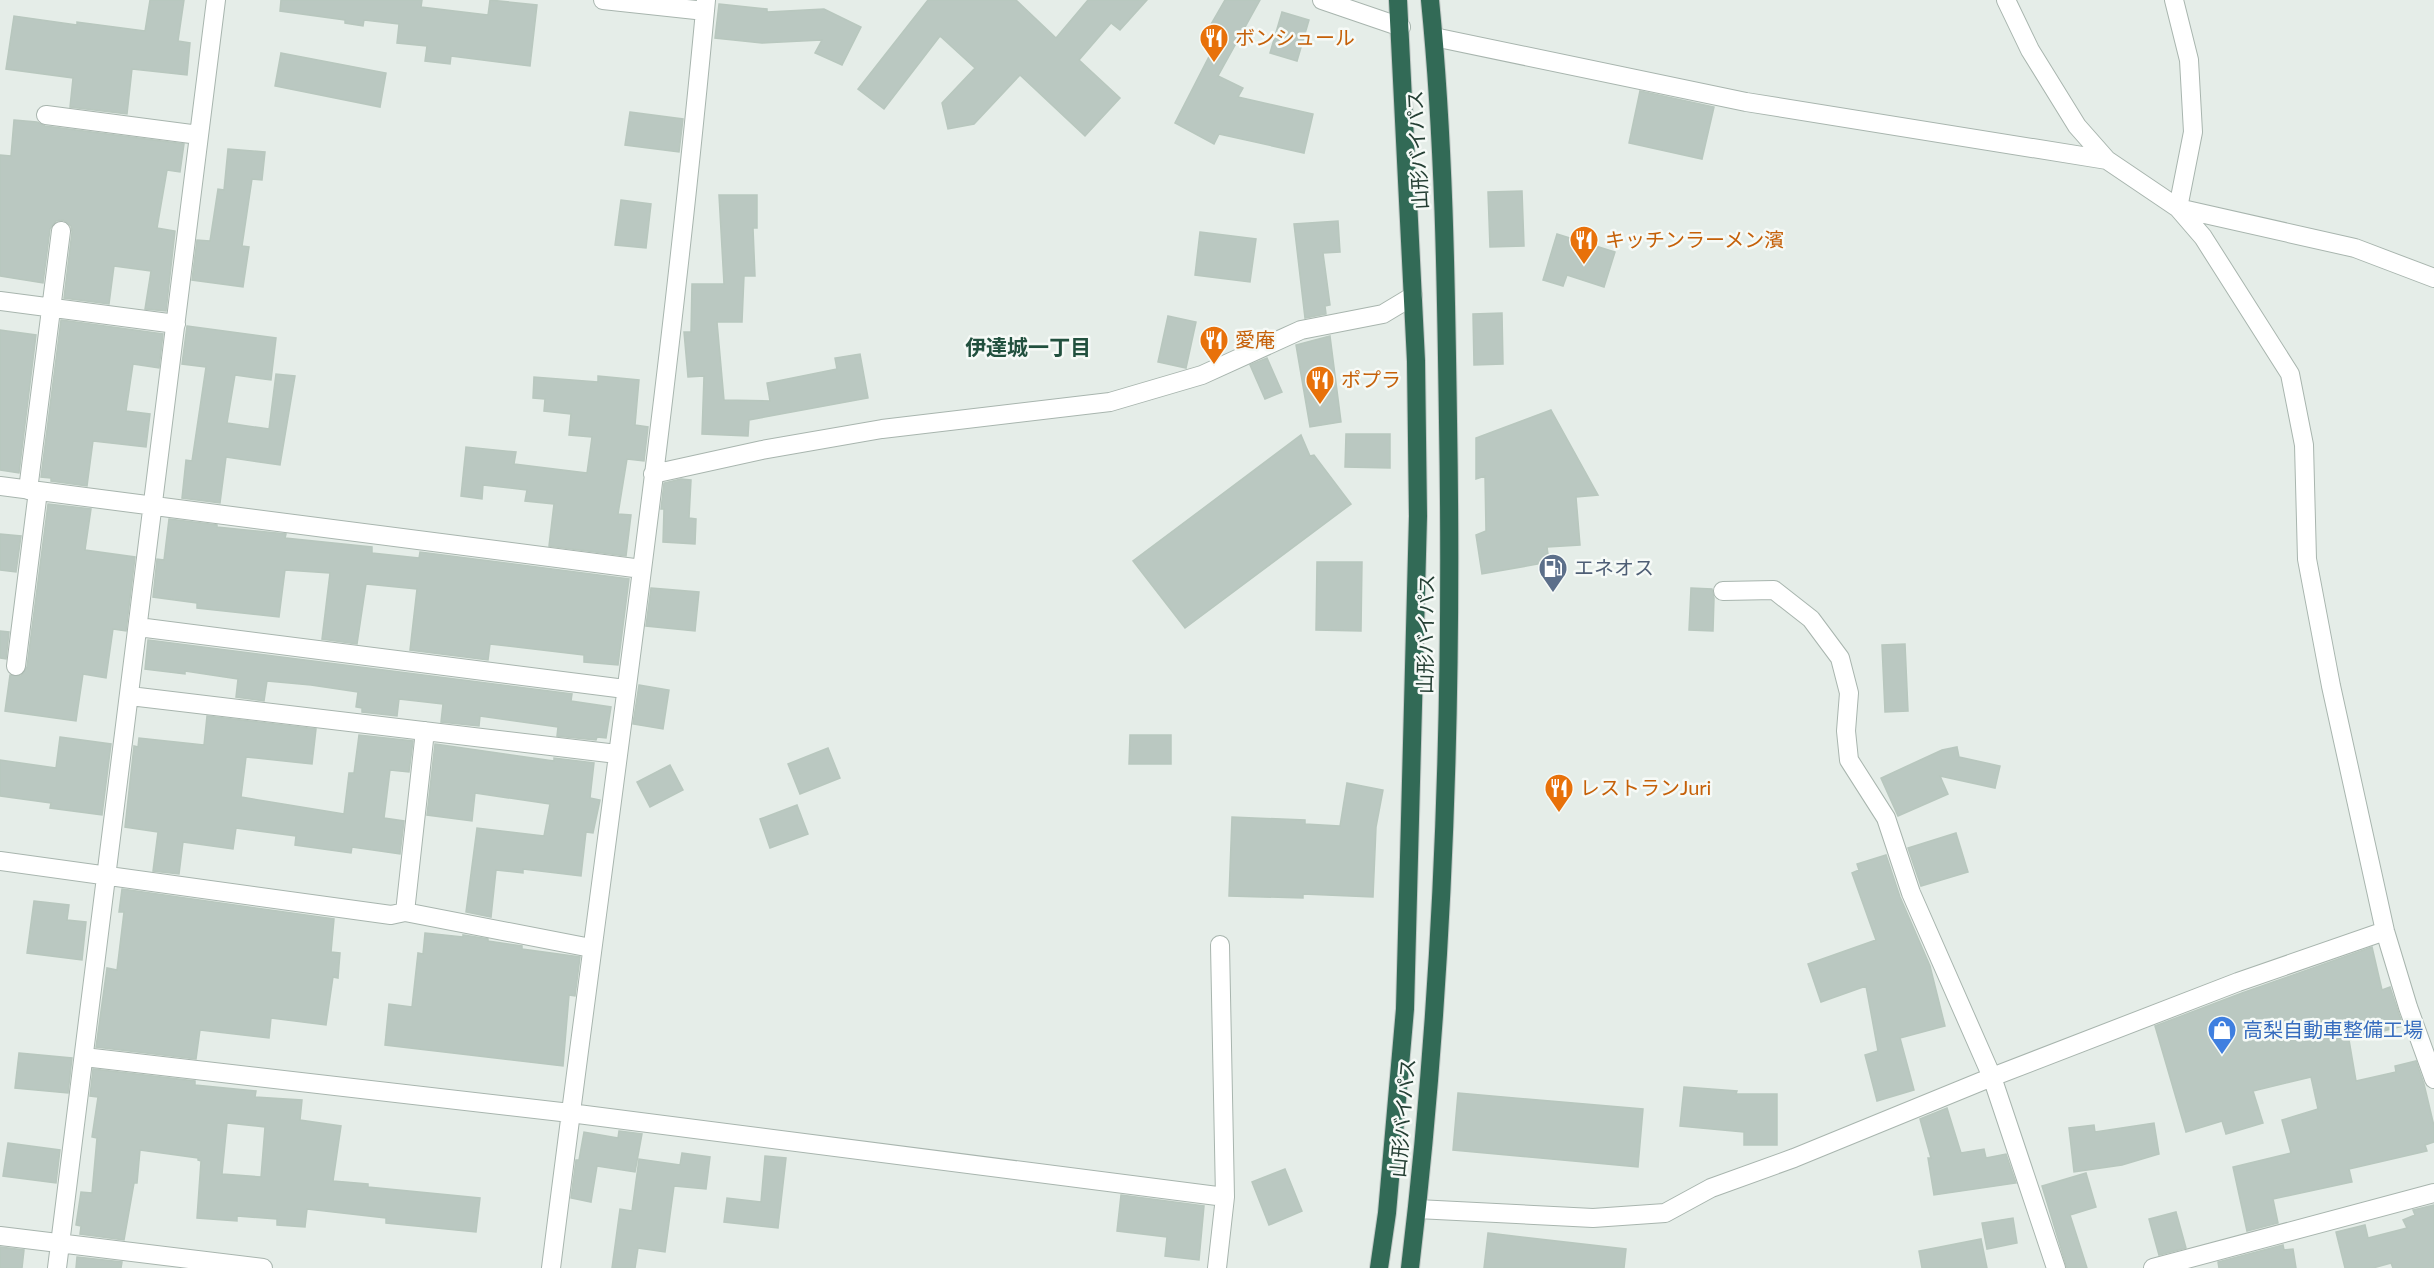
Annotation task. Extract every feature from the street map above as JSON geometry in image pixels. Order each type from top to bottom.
[{"type":"highway","name":"山形バイパス","points":[[1379,1268],[1387,1213],[1406,998],[1418,516],[1416,361],[1398,0]]},
{"type":"highway","name":"山形バイパス","points":[[1410,1268],[1437,985],[1447,729],[1449,598],[1445,237],[1430,0]]},
{"type":"street","points":[[57,1268],[216,0]]},
{"type":"street","points":[[551,1268],[616,754],[642,569],[687,199],[706,6],[603,0]]},
{"type":"street","points":[[1322,0],[1401,27]]},
{"type":"street","points":[[2006,0],[2030,50],[2077,126],[2107,160],[2178,208],[2203,237],[2290,374],[2304,445],[2307,560],[2331,686],[2385,931],[2408,1007],[2434,1079]]},
{"type":"street","points":[[2174,0],[2189,60],[2193,132],[2178,208]]},
{"type":"street","points":[[1434,37],[1746,102],[2107,160]]},
{"type":"street","points":[[46,115],[200,135]]},
{"type":"street","points":[[2178,208],[2355,248],[2434,278]]},
{"type":"street","points":[[16,666],[62,231]]},
{"type":"street","points":[[653,474],[762,450],[882,429],[1110,402],[1202,375],[1301,330],[1383,314],[1413,296]]},
{"type":"street","points":[[0,301],[176,324]]},
{"type":"street","points":[[0,486],[642,569]]},
{"type":"street","points":[[1723,591],[1774,590],[1811,619],[1840,658],[1849,693],[1846,731],[1849,760],[1886,818],[1911,893],[1992,1077],[2056,1268]]},
{"type":"street","points":[[138,627],[625,689]]},
{"type":"street","points":[[130,696],[616,754]]},
{"type":"street","points":[[405,912],[425,731]]},
{"type":"street","points":[[0,861],[392,915],[405,912],[591,948]]},
{"type":"street","points":[[1417,1209],[1593,1218],[1665,1213],[1711,1188],[1794,1158],[1992,1077],[2238,982],[2385,931]]},
{"type":"street","points":[[1217,1268],[1225,1197],[1220,945]]},
{"type":"street","points":[[84,1058],[570,1113],[1225,1197]]},
{"type":"street","points":[[2153,1268],[2434,1193]]},
{"type":"street","points":[[0,1236],[262,1268]]},
{"type":"building","points":[[150,0],[184,0],[178,41],[190,43],[187,75],[132,69],[127,114],[70,107],[73,78],[6,69],[14,16],[145,31]]},
{"type":"building","points":[[281,0],[422,0],[421,7],[488,15],[490,0],[537,5],[530,66],[451,56],[450,64],[425,61],[427,46],[397,43],[399,24],[364,20],[363,26],[345,23],[345,20],[280,11]]},
{"type":"building","points":[[928,0],[1016,0],[1056,38],[1088,0],[1147,0],[1120,30],[1111,23],[1079,60],[1120,98],[1085,136],[1020,75],[974,124],[948,129],[942,103],[975,68],[940,36],[884,109],[858,89]]},
{"type":"building","points":[[1225,0],[1260,0],[1218,76],[1243,88],[1238,97],[1313,114],[1304,153],[1219,134],[1214,144],[1175,123],[1218,39],[1206,33]]},
{"type":"building","points":[[719,4],[767,9],[767,12],[824,9],[861,27],[842,65],[815,53],[822,40],[762,43],[715,38]]},
{"type":"building","points":[[1282,12],[1309,20],[1297,61],[1270,53]]},
{"type":"building","points":[[281,53],[386,73],[380,107],[275,86]]},
{"type":"building","points":[[1640,91],[1714,107],[1702,159],[1629,143]]},
{"type":"building","points":[[630,112],[683,119],[679,152],[625,145]]},
{"type":"building","points":[[14,120],[184,144],[180,172],[167,170],[157,228],[175,231],[166,311],[145,309],[151,271],[114,266],[109,304],[64,298],[72,232],[71,226],[63,220],[56,221],[50,229],[43,283],[0,276],[0,155],[11,156]]},
{"type":"building","points":[[228,149],[265,152],[262,180],[252,179],[242,246],[249,247],[243,287],[192,280],[197,240],[210,241],[218,189],[224,190]]},
{"type":"building","points":[[1522,191],[1524,246],[1490,247],[1488,192]]},
{"type":"building","points":[[719,195],[757,195],[757,228],[753,228],[755,276],[744,276],[742,322],[717,322],[724,400],[770,401],[767,383],[837,369],[835,358],[860,354],[868,398],[749,420],[748,436],[702,434],[704,376],[688,377],[684,332],[691,332],[692,284],[724,284]]},
{"type":"building","points":[[621,200],[651,204],[646,248],[615,245]]},
{"type":"building","points":[[1338,221],[1340,252],[1323,253],[1330,305],[1325,306],[1326,314],[1305,318],[1294,224]]},
{"type":"building","points":[[1200,232],[1256,239],[1250,282],[1195,275]]},
{"type":"building","points":[[1557,234],[1615,252],[1604,287],[1567,275],[1563,286],[1543,280]]},
{"type":"building","points":[[1502,313],[1503,364],[1474,365],[1473,314]]},
{"type":"building","points":[[1168,316],[1196,322],[1186,368],[1158,362]]},
{"type":"building","points":[[61,320],[163,334],[159,368],[133,364],[126,411],[150,414],[146,447],[93,441],[87,486],[51,481],[51,478],[41,477]]},
{"type":"building","points":[[187,326],[276,338],[271,380],[235,375],[227,423],[269,429],[276,374],[295,376],[280,465],[226,457],[220,503],[182,498],[186,460],[192,461],[206,367],[182,364]]},
{"type":"building","points":[[0,330],[36,335],[19,473],[0,470]]},
{"type":"building","points":[[1330,336],[1341,422],[1310,427],[1296,345]]},
{"type":"building","points":[[1267,358],[1282,392],[1265,399],[1250,365]]},
{"type":"building","points":[[598,376],[639,380],[635,425],[648,427],[644,461],[627,459],[618,514],[631,515],[626,556],[549,546],[554,504],[525,501],[527,490],[483,485],[482,499],[461,496],[466,447],[516,452],[514,464],[587,473],[592,437],[569,435],[571,414],[544,411],[545,399],[533,398],[534,377],[598,382]]},
{"type":"building","points":[[1551,410],[1598,495],[1576,497],[1580,545],[1547,547],[1549,562],[1482,574],[1476,535],[1486,531],[1485,476],[1476,479],[1476,438]]},
{"type":"building","points":[[1346,434],[1390,434],[1390,468],[1345,467]]},
{"type":"building","points":[[1301,435],[1310,456],[1314,455],[1351,504],[1185,628],[1133,561]]},
{"type":"building","points":[[681,479],[691,480],[689,518],[696,519],[695,544],[663,542],[664,509],[661,509],[664,483]]},
{"type":"building","points":[[48,504],[91,509],[85,550],[135,557],[126,631],[113,629],[106,678],[83,674],[76,721],[5,711],[10,675],[21,676],[27,667]]},
{"type":"building","points":[[169,519],[217,525],[217,527],[286,534],[285,538],[372,547],[372,553],[419,558],[420,552],[629,579],[618,665],[584,662],[584,655],[490,644],[488,660],[410,650],[417,589],[366,584],[357,644],[322,639],[330,573],[285,570],[279,617],[197,608],[197,603],[153,597],[157,559],[164,560]]},
{"type":"building","points":[[0,534],[21,536],[16,572],[0,570]]},
{"type":"building","points":[[1317,562],[1362,562],[1361,631],[1316,630]]},
{"type":"building","points":[[651,588],[699,592],[695,631],[646,626]]},
{"type":"building","points":[[1691,588],[1712,589],[1713,631],[1689,630]]},
{"type":"building","points":[[0,631],[9,632],[6,659],[0,658]]},
{"type":"building","points":[[148,640],[572,694],[571,701],[611,707],[606,738],[597,737],[596,740],[557,736],[558,727],[480,716],[479,726],[441,722],[443,704],[399,699],[397,716],[362,712],[362,708],[356,707],[358,692],[311,685],[267,681],[264,701],[236,697],[238,679],[185,671],[185,674],[145,669]]},
{"type":"building","points":[[1905,644],[1908,711],[1885,712],[1882,645]]},
{"type":"building","points":[[639,685],[669,690],[663,729],[633,724]]},
{"type":"building","points":[[207,716],[316,729],[312,764],[246,757],[241,797],[344,814],[349,773],[354,773],[359,735],[413,741],[409,772],[390,770],[384,818],[404,821],[400,854],[352,847],[351,853],[295,845],[296,836],[236,828],[233,849],[183,842],[179,874],[153,871],[158,832],[125,827],[134,746],[138,747],[139,738],[204,745]]},
{"type":"building","points":[[1130,735],[1171,735],[1171,764],[1129,764]]},
{"type":"building","points":[[60,737],[111,744],[102,815],[50,808],[51,803],[0,796],[0,760],[56,768]]},
{"type":"building","points":[[435,744],[554,761],[554,758],[594,763],[590,798],[600,800],[593,833],[586,832],[581,876],[523,869],[523,873],[496,870],[491,917],[466,912],[477,828],[544,836],[550,804],[475,793],[472,821],[427,815]]},
{"type":"building","points":[[1957,747],[1959,757],[2000,766],[1995,788],[1940,776],[1948,794],[1898,816],[1881,778],[1942,750]]},
{"type":"building","points":[[828,748],[840,778],[800,794],[788,764]]},
{"type":"building","points":[[670,765],[683,790],[650,807],[637,782]]},
{"type":"building","points":[[1347,783],[1383,790],[1376,827],[1373,897],[1303,894],[1303,898],[1229,896],[1232,817],[1305,820],[1305,824],[1340,826]]},
{"type":"building","points":[[797,805],[808,834],[770,848],[760,819]]},
{"type":"building","points":[[1956,833],[1968,872],[1921,886],[1908,848]]},
{"type":"building","points":[[1886,855],[1900,897],[1930,966],[1945,1026],[1900,1038],[1914,1090],[1877,1101],[1865,1055],[1878,1051],[1866,986],[1821,1002],[1808,964],[1876,940],[1852,873],[1859,870],[1857,864]]},
{"type":"building","points":[[122,889],[334,919],[331,952],[340,953],[338,978],[333,977],[326,1025],[271,1018],[269,1038],[200,1030],[196,1059],[96,1047],[107,968],[117,970],[124,912],[119,912]]},
{"type":"building","points":[[34,901],[69,905],[67,920],[86,922],[82,960],[27,953]]},
{"type":"building","points":[[425,933],[463,937],[463,935],[522,946],[522,949],[580,957],[575,996],[569,995],[563,1066],[385,1045],[389,1004],[412,1007],[418,953],[423,954]]},
{"type":"building","points":[[2372,947],[2382,990],[2390,987],[2403,1026],[2349,1040],[2356,1081],[2396,1072],[2395,1066],[2416,1061],[2434,1126],[2434,1142],[2425,1145],[2427,1151],[2349,1169],[2352,1182],[2273,1199],[2278,1223],[2247,1231],[2233,1167],[2291,1153],[2282,1120],[2318,1109],[2311,1077],[2253,1091],[2263,1123],[2226,1134],[2222,1121],[2186,1132],[2155,1026]]},
{"type":"building","points":[[19,1053],[72,1058],[68,1093],[15,1088]]},
{"type":"building","points":[[93,1069],[195,1081],[195,1085],[256,1091],[255,1097],[302,1100],[300,1120],[341,1126],[333,1181],[368,1184],[368,1187],[480,1198],[476,1232],[386,1223],[386,1218],[307,1209],[305,1227],[277,1225],[277,1219],[237,1216],[237,1221],[197,1218],[201,1161],[198,1158],[140,1150],[137,1183],[134,1183],[124,1240],[80,1234],[81,1226],[76,1225],[81,1192],[92,1193],[97,1138],[92,1137],[98,1097],[90,1096]],"holes":[[[227,1123],[265,1127],[261,1177],[222,1174]]]},
{"type":"building","points":[[1684,1087],[1737,1091],[1736,1094],[1777,1094],[1777,1145],[1744,1145],[1744,1132],[1680,1126]]},
{"type":"building","points":[[1458,1093],[1643,1109],[1638,1167],[1453,1150]]},
{"type":"building","points":[[1947,1108],[1961,1153],[1984,1149],[1986,1158],[2006,1154],[2016,1183],[1934,1195],[1928,1158],[1931,1158],[1920,1119]]},
{"type":"building","points":[[2154,1123],[2159,1154],[2122,1165],[2074,1172],[2069,1128],[2094,1125],[2095,1132]]},
{"type":"building","points":[[619,1131],[642,1134],[635,1172],[597,1166],[591,1202],[571,1198],[576,1160],[579,1160],[584,1132],[618,1138]]},
{"type":"building","points":[[8,1143],[60,1150],[56,1183],[3,1176]]},
{"type":"building","points":[[682,1153],[710,1157],[706,1189],[674,1186],[665,1252],[638,1248],[635,1268],[612,1268],[620,1209],[632,1211],[639,1159],[680,1165]]},
{"type":"building","points":[[765,1156],[786,1158],[778,1228],[724,1222],[727,1198],[761,1202]]},
{"type":"building","points":[[1285,1169],[1302,1211],[1269,1225],[1252,1182]]},
{"type":"building","points":[[2086,1173],[2096,1207],[2070,1215],[2087,1268],[2067,1268],[2042,1186]]},
{"type":"building","points":[[1121,1195],[1204,1206],[1199,1260],[1165,1256],[1167,1237],[1117,1231]]},
{"type":"building","points":[[2434,1205],[2434,1268],[2393,1268],[2391,1263],[2373,1268],[2345,1268],[2336,1232],[2365,1225],[2368,1238],[2407,1228],[2403,1220],[2415,1215],[2413,1210]]},
{"type":"building","points":[[2176,1212],[2186,1248],[2159,1255],[2149,1219]]},
{"type":"building","points":[[2013,1218],[2017,1243],[1987,1249],[1982,1223]]},
{"type":"building","points":[[1488,1233],[1626,1249],[1624,1268],[1484,1268]]},
{"type":"building","points":[[1981,1239],[1987,1268],[1922,1268],[1919,1251]]},
{"type":"building","points":[[2283,1245],[2284,1250],[2293,1249],[2296,1268],[2219,1268],[2218,1262]]},
{"type":"building","points":[[0,1247],[24,1250],[22,1268],[0,1268]]},
{"type":"building","points":[[77,1257],[122,1262],[121,1268],[76,1268]]},
{"type":"place","name":"ボンシュール","points":[[1214,64]]},
{"type":"place","name":"キッチンラーメン濱","points":[[1584,266]]},
{"type":"place","name":"愛庵","points":[[1214,366]]},
{"type":"place","name":"ポプラ","points":[[1320,406]]},
{"type":"place","name":"エネオス","points":[[1553,594]]},
{"type":"place","name":"レストランJuri","points":[[1559,814]]},
{"type":"place","name":"高梨自動車整備工場","points":[[2222,1056]]},
{"type":"district","name":"伊達城一丁目","points":[[1028,348]]}]
